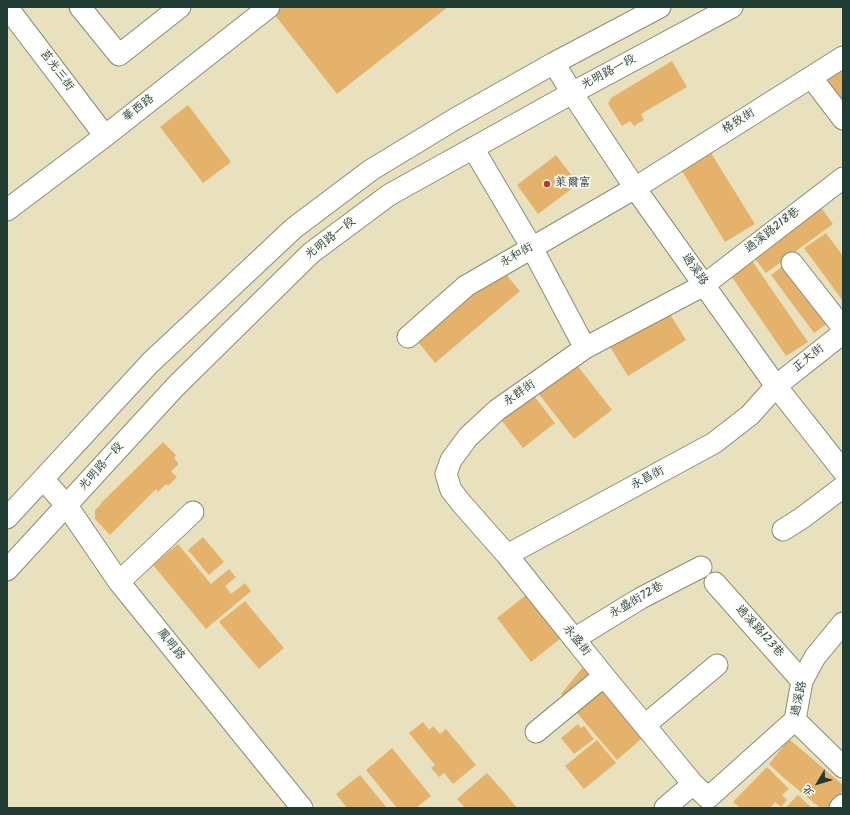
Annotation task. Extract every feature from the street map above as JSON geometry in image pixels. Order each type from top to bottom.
[{"type":"street","name":"莒光三街","points":[[7,7],[105,136]]},
{"type":"street","points":[[80,7],[120,55],[180,7]]},
{"type":"street","name":"華西路","points":[[7,210],[105,136],[269,7]]},
{"type":"street","points":[[7,518],[150,363],[294,228],[371,170],[455,119],[554,63],[660,7]]},
{"type":"street","name":"光明路一段","points":[[7,570],[176,386],[311,253],[389,196],[572,93],[732,7]]},
{"type":"street","name":"格致街","points":[[635,188],[843,57]]},
{"type":"street","name":"過溪路","points":[[554,63],[572,93],[635,188],[776,386],[843,471]]},
{"type":"street","points":[[810,77],[843,119]]},
{"type":"street","points":[[473,148],[532,248],[585,348]]},
{"type":"street","name":"過溪路218巷","points":[[704,285],[843,178]]},
{"type":"street","name":"永和街","points":[[408,337],[466,286],[635,188]]},
{"type":"street","points":[[792,263],[843,328]]},
{"type":"street","name":"永群街","points":[[507,556],[451,490],[446,474],[451,460],[468,437],[497,410],[585,348],[704,285]]},
{"type":"street","name":"正大街","points":[[776,386],[843,333]]},
{"type":"street","name":"永昌街","points":[[507,556],[714,444],[750,415],[776,386]]},
{"type":"street","name":"鳳明路","points":[[43,478],[67,506],[119,582],[302,808]]},
{"type":"street","points":[[784,530],[843,486]]},
{"type":"street","points":[[119,582],[193,512]]},
{"type":"street","name":"永盛街","points":[[507,556],[693,784],[713,803],[794,720]]},
{"type":"street","name":"永盛街72巷","points":[[574,639],[641,598],[701,567]]},
{"type":"street","name":"過溪路123巷","points":[[715,583],[802,681]]},
{"type":"street","name":"過溪路","points":[[843,623],[815,657],[802,681],[794,720],[843,766]]},
{"type":"street","points":[[645,725],[716,665]]},
{"type":"street","points":[[536,732],[604,676]]},
{"type":"street","points":[[665,808],[693,784]]},
{"type":"street","points":[[840,808],[843,805]]},
{"type":"building","points":[[283,7],[448,7],[337,94],[274,14]]},
{"type":"building","points":[[672,61],[687,87],[641,114],[644,120],[634,126],[630,121],[622,126],[608,104],[611,98]]},
{"type":"building","points":[[843,65],[843,103],[824,76]]},
{"type":"building","points":[[188,105],[231,162],[203,183],[160,127]]},
{"type":"building","points":[[706,145],[755,224],[725,242],[682,171],[694,163],[689,155]]},
{"type":"building","name":"萊爾富","points":[[556,155],[578,184],[538,214],[517,185]]},
{"type":"building","points":[[817,202],[833,224],[766,273],[750,252]]},
{"type":"building","points":[[826,233],[843,256],[843,301],[804,248]]},
{"type":"building","points":[[748,255],[808,342],[786,356],[727,270]]},
{"type":"building","points":[[791,260],[835,318],[814,333],[771,275]]},
{"type":"building","points":[[499,266],[520,291],[435,363],[414,337]]},
{"type":"building","points":[[668,311],[686,340],[628,376],[610,347]]},
{"type":"building","points":[[573,360],[612,410],[574,439],[535,389]]},
{"type":"building","points":[[531,392],[555,423],[523,448],[499,417]]},
{"type":"building","points":[[163,442],[176,455],[174,458],[179,464],[171,471],[177,477],[168,486],[166,484],[158,492],[156,489],[110,535],[95,519],[95,510]]},
{"type":"building","points":[[203,537],[224,562],[209,575],[188,550]]},
{"type":"building","points":[[178,544],[211,584],[229,569],[236,577],[225,586],[231,594],[245,583],[251,591],[206,629],[153,565]]},
{"type":"building","points":[[531,591],[565,635],[531,662],[497,618]]},
{"type":"building","points":[[245,601],[284,648],[259,669],[219,622]]},
{"type":"building","points":[[587,662],[597,671],[571,702],[561,694]]},
{"type":"building","points":[[596,686],[610,688],[648,733],[617,760],[572,707]]},
{"type":"building","points":[[423,722],[429,730],[433,726],[440,734],[446,729],[476,765],[453,784],[444,773],[439,777],[431,768],[435,765],[409,733]]},
{"type":"building","points":[[578,724],[581,728],[584,726],[594,739],[574,754],[561,738]]},
{"type":"building","points":[[789,739],[843,785],[843,791],[829,808],[820,808],[769,764]]},
{"type":"building","points":[[597,740],[616,763],[584,789],[565,766]]},
{"type":"building","points":[[392,748],[431,796],[416,808],[397,808],[366,770]]},
{"type":"building","points":[[767,767],[789,789],[782,795],[787,800],[781,807],[775,802],[770,808],[740,808],[733,802]]},
{"type":"building","points":[[487,773],[517,808],[465,808],[457,799]]},
{"type":"building","points":[[360,775],[387,808],[347,808],[336,794]]},
{"type":"building","points":[[798,795],[812,808],[785,808]]},
{"type":"place","name":"萊爾富","points":[[547,184]]}]
